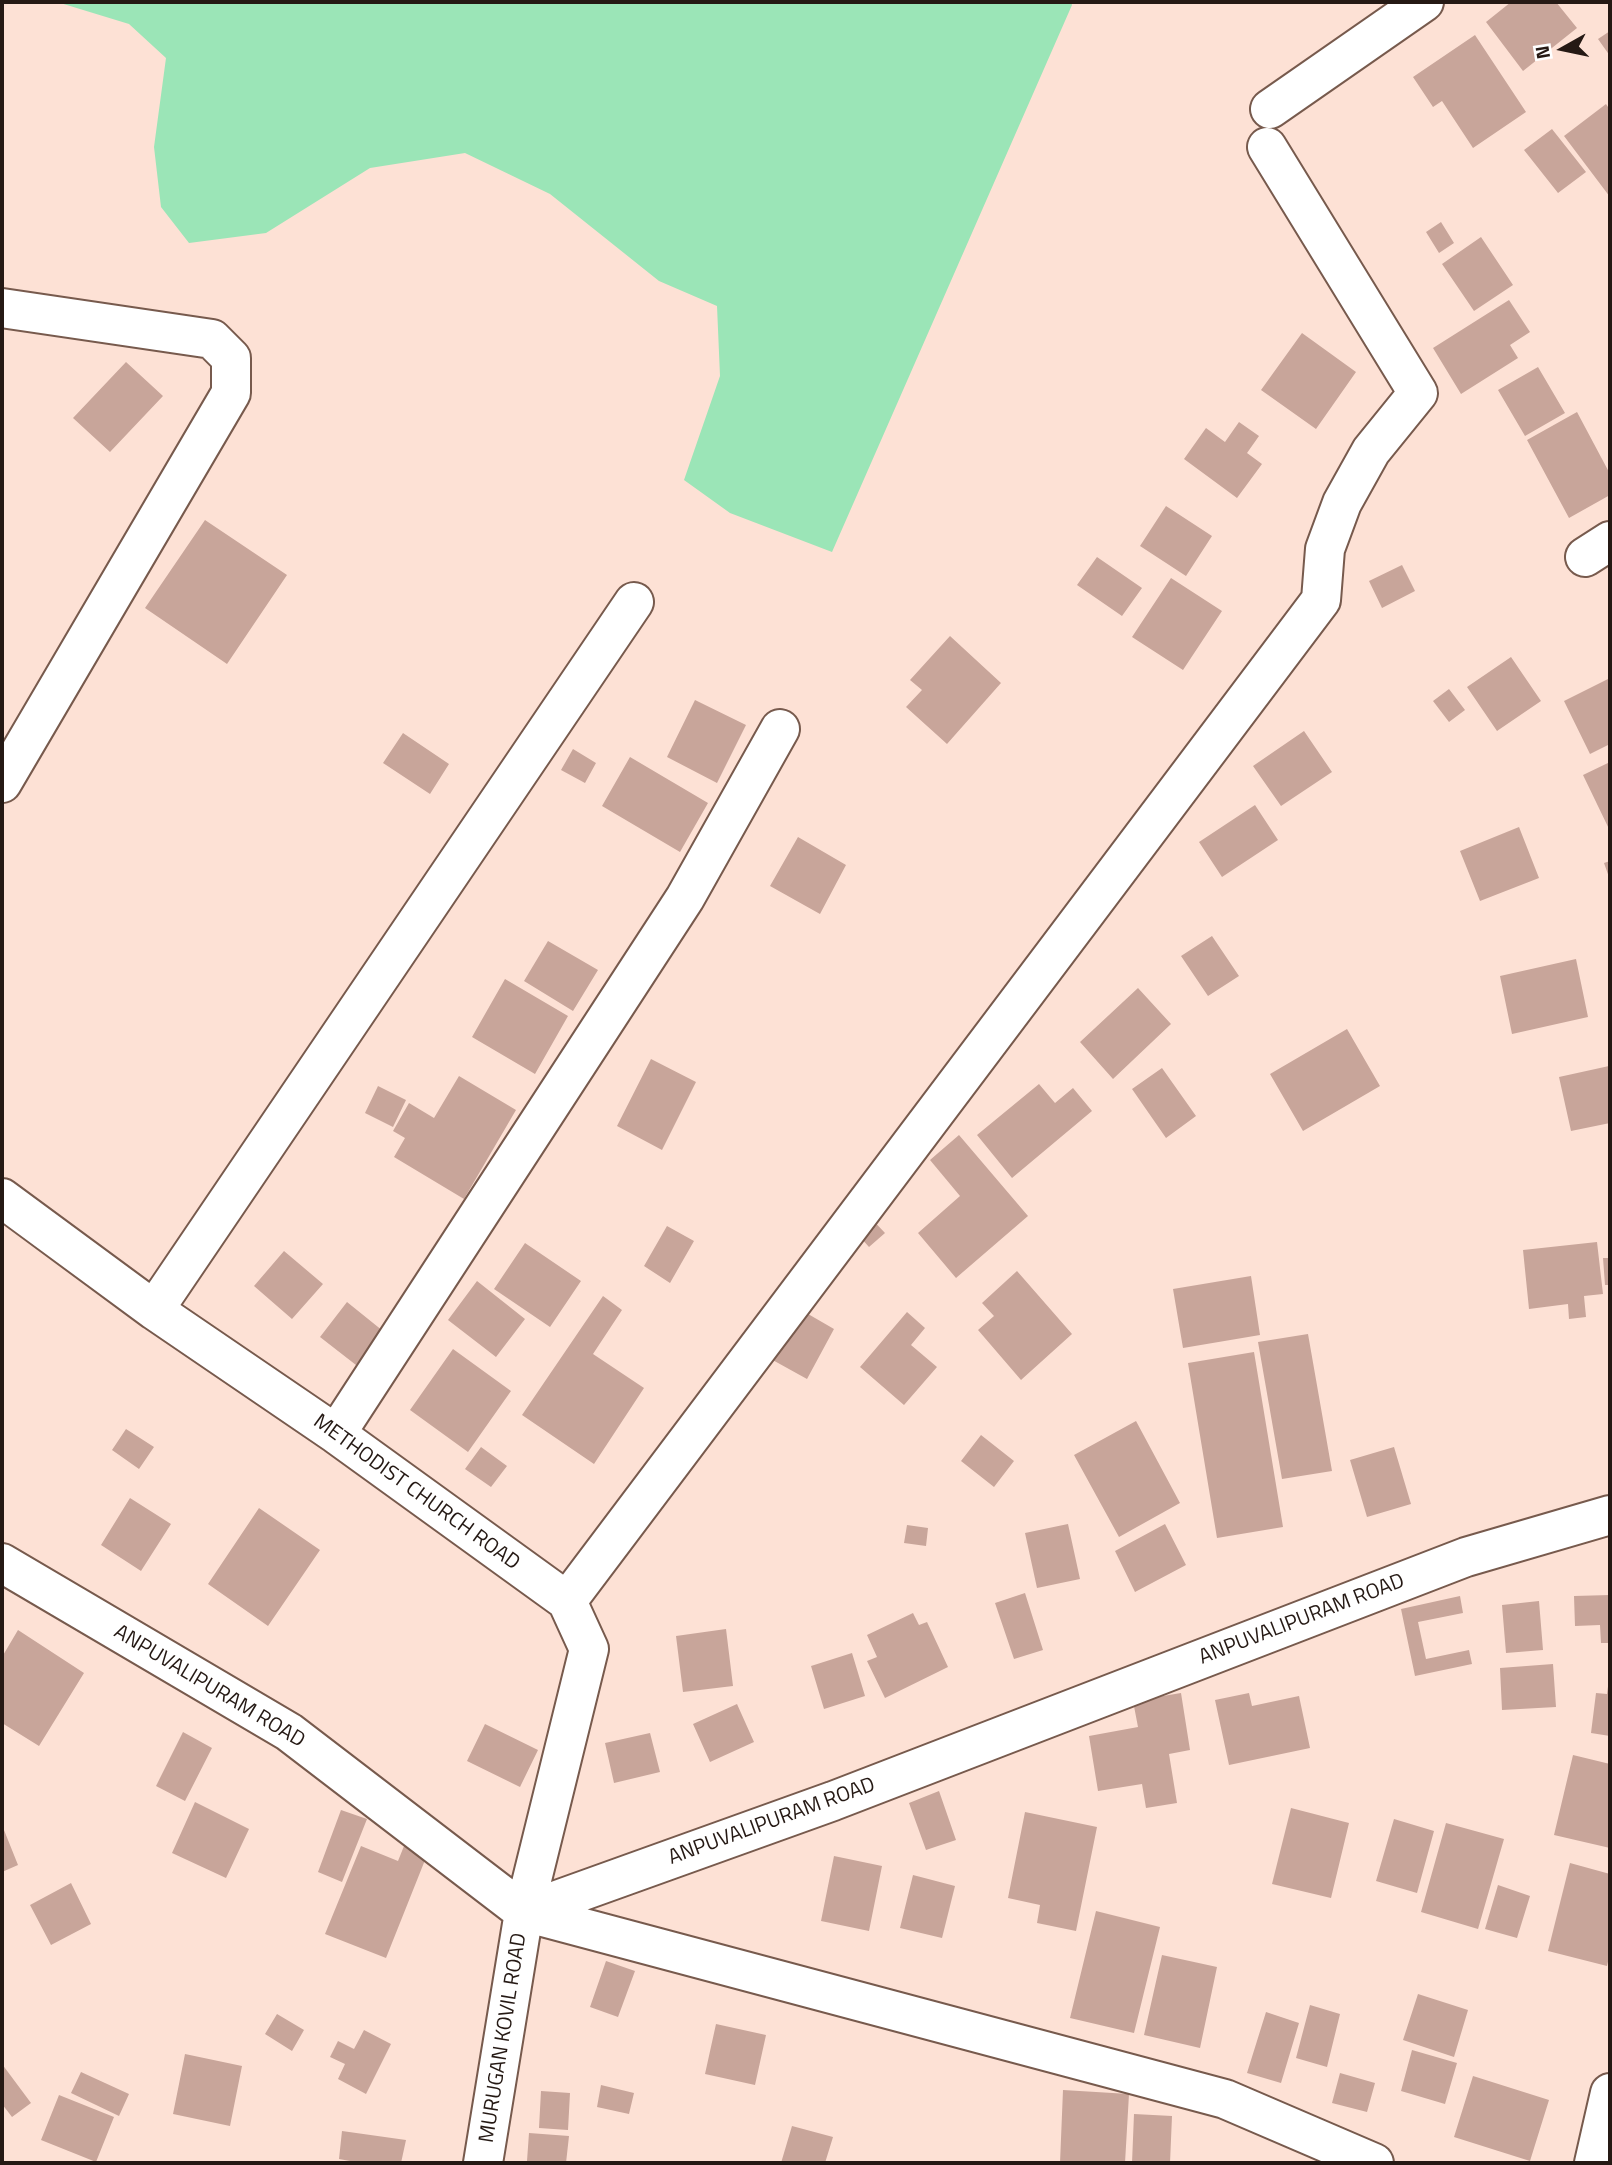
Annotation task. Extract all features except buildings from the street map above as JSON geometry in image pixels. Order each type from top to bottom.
[{"type":"street","points":[[1270,109],[1424,2]]},
{"type":"street","points":[[567,1601],[1321,600],[1325,549],[1342,503],[1371,451],[1418,393],[1267,147]]},
{"type":"street","points":[[2,308],[212,339],[231,358],[231,393],[2,783]]},
{"type":"street","points":[[154,1310],[634,601]]},
{"type":"street","points":[[336,1434],[685,898],[780,729]]},
{"type":"street","name":"METHODIST CHURCH ROAD","points":[[2,1198],[154,1310],[336,1434],[567,1601],[589,1649],[524,1912]]},
{"type":"street","name":"ANPUVALIPURAM ROAD","points":[[2,1563],[289,1732],[524,1912],[833,1801],[1466,1557],[1610,1515]]},
{"type":"street","points":[[524,1912],[1225,2099],[1374,2163]]},
{"type":"street","name":"MURUGAN KOVIL ROAD","points":[[483,2163],[524,1912]]},
{"type":"street","points":[[1594,2163],[1610,2093]]},
{"type":"green space","points":[[57,2],[1071,2],[1072,5],[832,552],[730,513],[684,480],[720,376],[717,306],[659,281],[550,194],[465,153],[370,168],[266,233],[189,243],[161,207],[154,147],[166,58],[129,24]]}]
